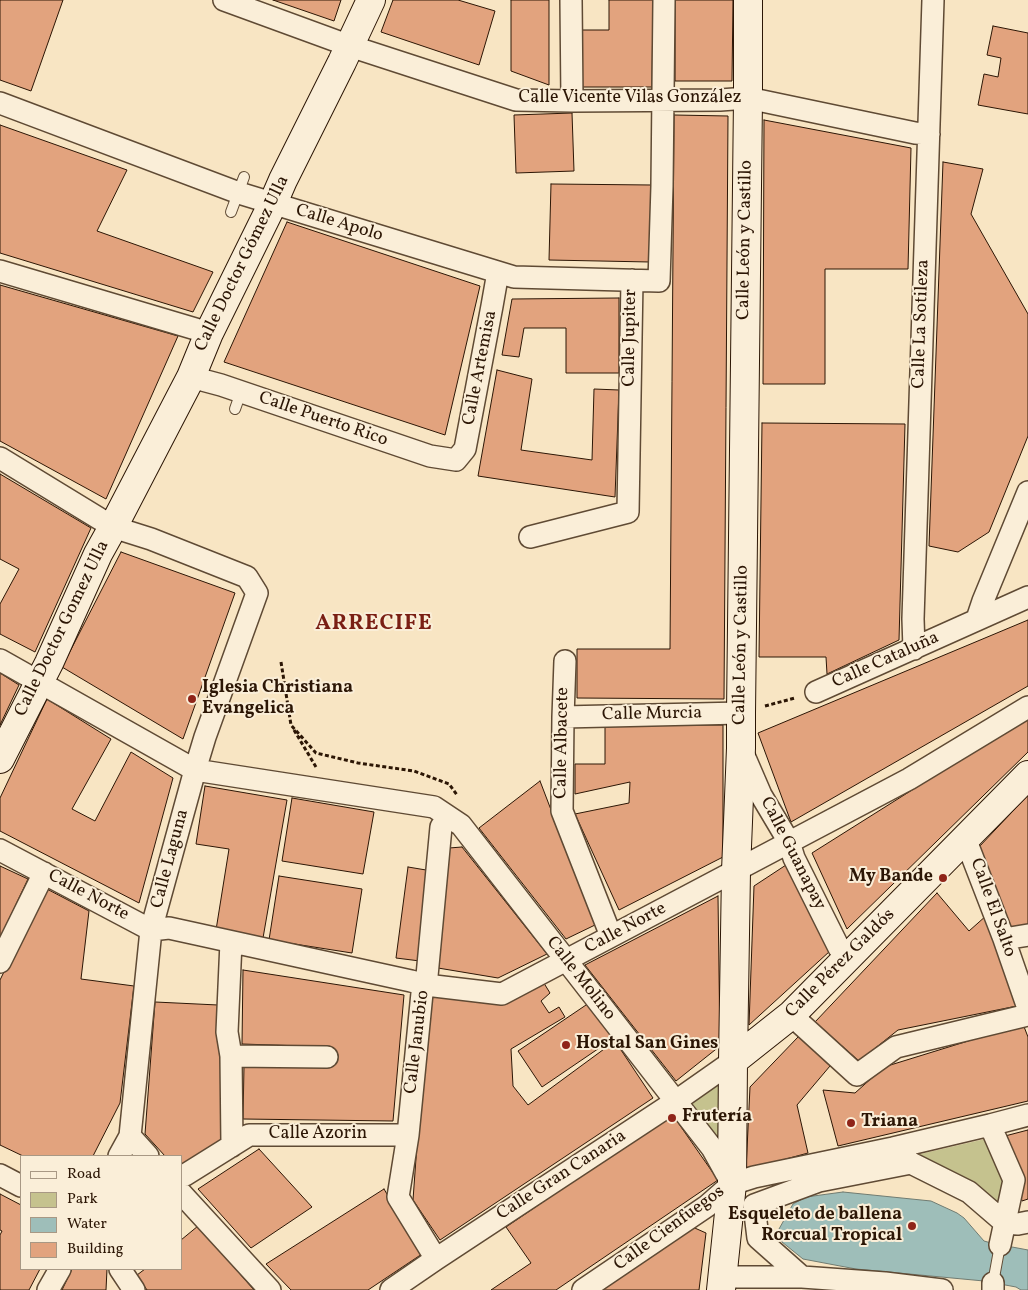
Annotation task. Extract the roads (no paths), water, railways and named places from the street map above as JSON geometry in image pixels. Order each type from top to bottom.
[{"type":"street","name":"Calle Vicente Vilas González","points":[[224,0],[350,46],[516,100],[720,100],[748,98],[914,133],[929,134]]},
{"type":"street","name":"Calle Doctor Gómez Ulla","points":[[113,527],[190,377],[209,333],[371,0]]},
{"type":"street","points":[[571,0],[572,101]]},
{"type":"street","name":"Calle Jupiter","points":[[530,537],[628,512],[632,280],[659,281],[664,0]]},
{"type":"street","name":"Calle León y Castillo","points":[[721,1284],[732,1184],[736,871],[741,748],[748,0]]},
{"type":"street","name":"Calle La Sotileza","points":[[914,648],[913,618],[933,0]]},
{"type":"street","name":"Calle Apolo","points":[[0,103],[238,194],[273,203],[514,278],[632,280]]},
{"type":"street","points":[[0,271],[209,333]]},
{"type":"street","name":"Calle Artemisa","points":[[456,460],[465,449],[498,272]]},
{"type":"street","name":"Calle Puerto Rico","points":[[190,377],[238,401],[430,456],[456,460]]},
{"type":"street","points":[[0,458],[113,527]]},
{"type":"street","points":[[977,619],[1028,492]]},
{"type":"street","name":"Calle Laguna","points":[[113,527],[247,577],[257,593],[205,737],[152,930],[130,1136]]},
{"type":"street","name":"Calle Doctor Gomez Ulla","points":[[0,759],[49,663],[98,554],[113,527]]},
{"type":"street","name":"Calle Cataluña","points":[[816,692],[1028,597]]},
{"type":"street","points":[[0,660],[195,770],[434,808],[454,821]]},
{"type":"street","name":"Calle Albacete","points":[[565,661],[562,717],[562,811],[611,936]]},
{"type":"street","name":"Calle Norte","points":[[0,850],[152,930],[169,928],[426,985],[502,994],[910,778],[1028,707]]},
{"type":"street","name":"Calle Murcia","points":[[562,717],[740,712]]},
{"type":"street","name":"Calle Guanapay","points":[[741,748],[761,795],[789,842],[794,858],[839,948],[848,957]]},
{"type":"street","name":"Calle Pérez Galdós","points":[[733,1061],[791,1015],[1028,775]]},
{"type":"street","name":"Calle Molino","points":[[454,821],[712,1148],[732,1184]]},
{"type":"street","name":"Calle Janubio","points":[[436,1259],[398,1197],[408,1135],[422,993],[426,985],[441,827],[454,821]]},
{"type":"street","name":"Calle El Salto","points":[[965,838],[1004,938],[1028,1008]]},
{"type":"street","points":[[0,962],[44,873]]},
{"type":"street","points":[[1004,938],[1028,935]]},
{"type":"street","points":[[231,942],[227,1032],[231,1056],[232,1146]]},
{"type":"street","points":[[791,1015],[857,1075],[896,1047],[1028,1015]]},
{"type":"street","points":[[231,1056],[327,1057]]},
{"type":"street","name":"Calle Gran Canaria","points":[[391,1290],[676,1101],[733,1061]]},
{"type":"street","points":[[732,1184],[754,1177],[893,1148],[1028,1115]]},
{"type":"street","points":[[990,1125],[1014,1180],[1000,1245]]},
{"type":"street","name":"Calle Azorin","points":[[183,1184],[249,1135],[408,1135]]},
{"type":"street","points":[[120,1155],[130,1136],[147,1155]]},
{"type":"street","points":[[893,1148],[912,1163],[969,1192],[1005,1223],[1018,1224],[1028,1222]]},
{"type":"street","points":[[802,1277],[758,1238],[754,1204],[819,1181],[912,1163]]},
{"type":"street","points":[[0,1175],[20,1185]]},
{"type":"street","points":[[183,1184],[270,1290]]},
{"type":"street","name":"Calle Cienfuegos","points":[[584,1290],[706,1206],[732,1184]]},
{"type":"street","points":[[48,1290],[59,1270]]},
{"type":"street","points":[[116,1290],[119,1270]]},
{"type":"street","points":[[120,1270],[134,1290]]},
{"type":"street","points":[[721,1284],[802,1277],[942,1290]]},
{"type":"lane","points":[[993,1286],[1000,1245]]},
{"type":"water","points":[[843,1192],[931,1201],[964,1218],[984,1241],[1028,1250],[1028,1290],[984,1281],[856,1269],[803,1259],[782,1242],[779,1229],[793,1204],[806,1197]]},
{"type":"place","name":"Iglesia Christiana Evangelica","points":[[192,699]]},
{"type":"place","name":"My Bande","points":[[943,878]]},
{"type":"place","name":"Hostal San Gines","points":[[566,1045]]},
{"type":"place","name":"Frutería","points":[[672,1118]]},
{"type":"place","name":"Triana","points":[[851,1123]]},
{"type":"place","name":"Esqueleto de ballena Rorcual Tropical","points":[[912,1226]]},
{"type":"district","name":"ARRECIFE","points":[[374,625]]}]
